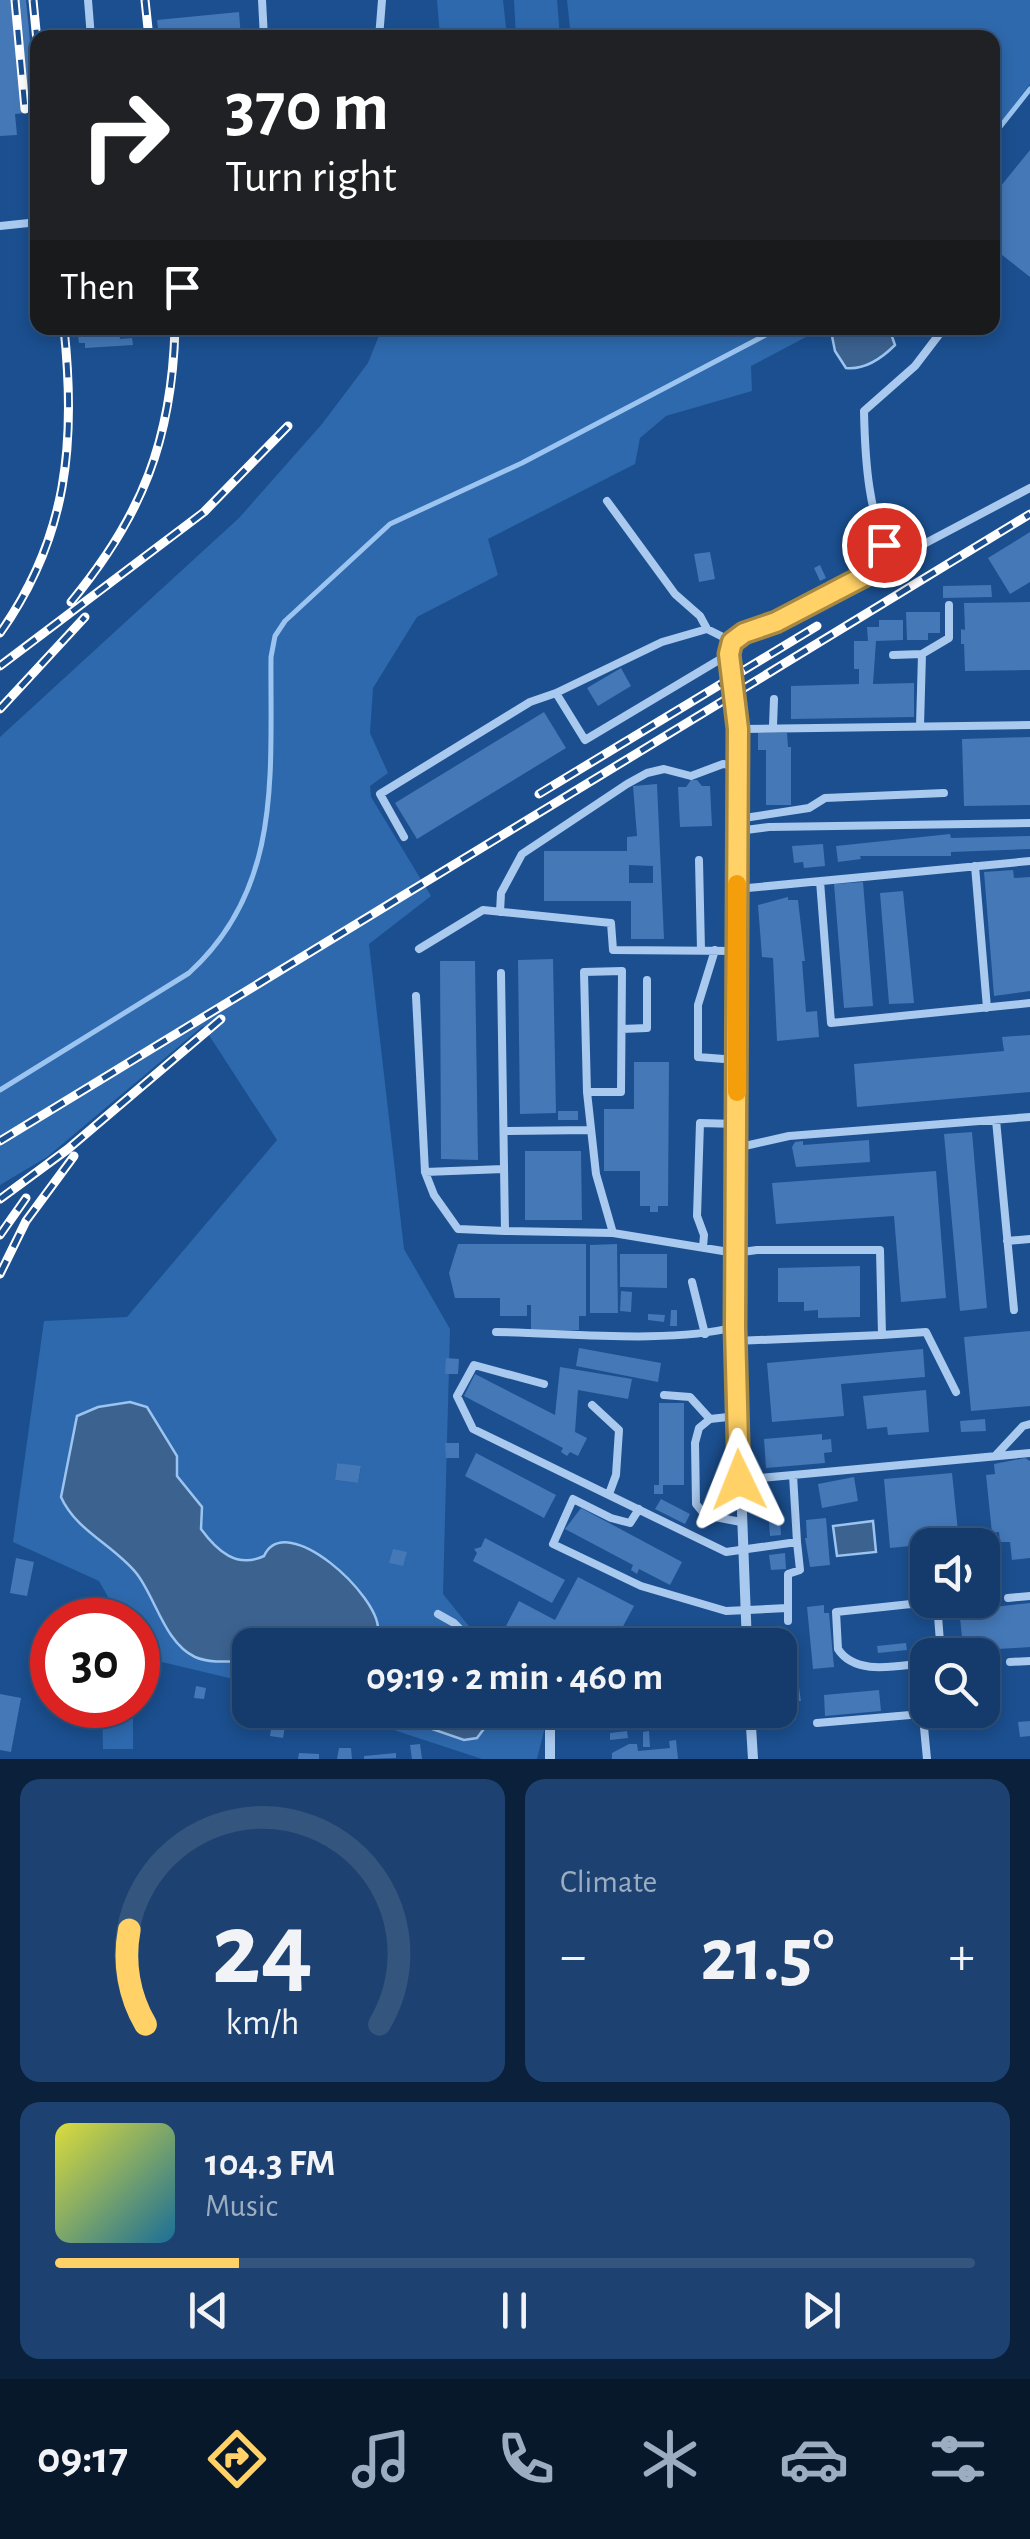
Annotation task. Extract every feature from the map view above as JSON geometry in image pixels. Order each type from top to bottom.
[{"type":"street","points":[[729,654],[738,729],[735,1341],[746,1628]]},
{"type":"street","points":[[550,1728],[550,1759]]},
{"type":"street","points":[[751,1728],[753,1759]]},
{"type":"lane","points":[[88,0],[90,30]]},
{"type":"lane","points":[[262,0],[263,30]]},
{"type":"lane","points":[[380,30],[382,0]]},
{"type":"lane","points":[[0,226],[30,223]]},
{"type":"lane","points":[[893,561],[884,545],[865,464],[864,411],[914,366],[938,335]]},
{"type":"lane","points":[[556,693],[586,740],[729,654],[732,642],[744,633],[776,622],[1030,488]]},
{"type":"lane","points":[[607,501],[675,594],[700,616],[708,630],[732,642]]},
{"type":"lane","points":[[894,654],[922,654],[949,638],[949,605]]},
{"type":"lane","points":[[404,837],[380,794],[530,702],[662,642],[708,630]]},
{"type":"lane","points":[[920,726],[922,654]]},
{"type":"lane","points":[[772,726],[774,699]]},
{"type":"lane","points":[[738,729],[1030,725]]},
{"type":"lane","points":[[500,912],[501,893],[522,854],[627,784],[664,769],[691,776],[723,764],[738,766]]},
{"type":"lane","points":[[738,825],[809,808],[826,798],[944,794]]},
{"type":"lane","points":[[738,825],[769,828],[1030,823]]},
{"type":"lane","points":[[698,860],[701,950]]},
{"type":"lane","points":[[737,889],[1030,861]]},
{"type":"lane","points":[[975,866],[988,1008]]},
{"type":"lane","points":[[820,881],[831,1023],[1030,1004]]},
{"type":"lane","points":[[419,948],[483,910],[611,923],[612,950],[737,951]]},
{"type":"lane","points":[[715,950],[698,1005],[698,1057],[737,1060]]},
{"type":"lane","points":[[587,1092],[621,1092],[622,971],[584,972],[587,1092],[591,1130],[596,1174],[613,1233]]},
{"type":"lane","points":[[501,972],[505,1232]]},
{"type":"lane","points":[[622,1029],[647,1028],[647,980]]},
{"type":"lane","points":[[416,996],[425,1172],[434,1194],[458,1229],[613,1233],[736,1254],[757,1250],[880,1250],[882,1335]]},
{"type":"lane","points":[[736,1148],[789,1136],[1030,1117]]},
{"type":"lane","points":[[996,1120],[1014,1310]]},
{"type":"lane","points":[[703,1247],[704,1236],[697,1216],[700,1123],[736,1124]]},
{"type":"lane","points":[[504,1131],[591,1130]]},
{"type":"lane","points":[[425,1172],[504,1169]]},
{"type":"lane","points":[[1008,1241],[1030,1239]]},
{"type":"lane","points":[[692,1282],[705,1334]]},
{"type":"lane","points":[[496,1332],[705,1334],[735,1328]]},
{"type":"lane","points":[[735,1341],[926,1332],[956,1392]]},
{"type":"lane","points":[[544,1384],[474,1365],[457,1396],[472,1429],[726,1552],[797,1542]]},
{"type":"lane","points":[[664,1396],[690,1397],[710,1419]]},
{"type":"lane","points":[[592,1405],[618,1430],[616,1474],[608,1494]]},
{"type":"lane","points":[[737,1416],[710,1419],[699,1428],[695,1442],[696,1504],[705,1515],[741,1522]]},
{"type":"lane","points":[[996,1455],[1030,1424]]},
{"type":"lane","points":[[739,1480],[1030,1453]]},
{"type":"lane","points":[[788,1621],[788,1574],[800,1570],[793,1475]]},
{"type":"lane","points":[[639,1509],[630,1523],[573,1499],[552,1544],[641,1586],[726,1611],[787,1608]]},
{"type":"lane","points":[[1008,1598],[1030,1596]]},
{"type":"lane","points":[[910,1665],[853,1664],[838,1649],[836,1612],[921,1605],[938,1616],[940,1638]]},
{"type":"lane","points":[[438,1614],[459,1628]]},
{"type":"lane","points":[[1010,1662],[1030,1661]]},
{"type":"lane","points":[[817,1723],[910,1715]]},
{"type":"lane","points":[[923,1728],[926,1759]]},
{"type":"shaded area","points":[[437,0],[503,0],[506,30],[439,30]]},
{"type":"shaded area","points":[[514,0],[557,0],[559,30],[516,30]]},
{"type":"shaded area","points":[[567,0],[1030,0],[1030,84],[1000,124],[1000,30],[570,30]]},
{"type":"shaded area","points":[[379,335],[810,335],[751,366],[752,391],[666,416],[640,438],[635,464],[488,539],[498,575],[417,617],[373,688],[370,733],[388,773],[370,786],[371,797],[431,896],[369,944],[404,1249],[450,1329],[443,1594],[470,1628],[375,1628],[265,1556],[246,1561],[221,1551],[200,1530],[202,1507],[177,1475],[177,1455],[147,1407],[77,1416],[61,1497],[68,1512],[138,1576],[150,1598],[109,1598],[99,1581],[13,1542],[44,1321],[127,1317],[277,1140],[203,1026],[47,1157],[0,1185],[0,737],[239,518],[322,424],[368,363]],"holes":[[[337,1463],[361,1467],[358,1483],[335,1480]]]},
{"type":"shaded area","points":[[832,335],[891,335],[895,345],[860,367],[846,368],[835,351]]},
{"type":"shaded area","points":[[130,1402],[147,1407],[177,1456],[177,1476],[202,1507],[201,1529],[228,1556],[254,1559],[264,1556],[275,1544],[291,1543],[310,1550],[349,1579],[375,1615],[378,1628],[232,1628],[232,1662],[208,1661],[185,1650],[160,1615],[160,1598],[151,1598],[137,1574],[76,1519],[61,1497],[77,1416],[98,1407]]},
{"type":"shaded area","points":[[873,1521],[876,1552],[837,1556],[833,1526]]},
{"type":"shaded area","points":[[160,1610],[219,1662],[232,1662],[232,1679],[160,1662]]},
{"type":"shaded area","points":[[103,1728],[133,1728],[133,1749],[103,1749]]},
{"type":"shaded area","points":[[388,1728],[429,1728],[464,1740],[477,1738],[484,1728],[545,1728],[537,1759],[482,1759]]},
{"type":"shaded area","points":[[429,1728],[484,1728],[477,1738],[464,1740]]},
{"type":"building","points":[[0,0],[26,0],[30,113],[15,114],[17,135],[0,136]]},
{"type":"building","points":[[239,12],[240,30],[158,30],[157,20]]},
{"type":"building","points":[[1030,150],[1030,277],[1000,253],[1000,187]]},
{"type":"building","points":[[78,335],[120,335],[120,339],[132,338],[133,345],[85,348],[85,343],[79,343]]},
{"type":"building","points":[[1030,532],[1030,582],[1010,594],[988,558]]},
{"type":"building","points":[[710,552],[715,579],[699,582],[694,554]]},
{"type":"building","points":[[820,565],[826,578],[820,581],[814,568]]},
{"type":"building","points":[[991,585],[992,597],[943,598],[943,586]]},
{"type":"building","points":[[1030,602],[1030,670],[965,671],[961,644],[964,603]]},
{"type":"building","points":[[906,612],[940,612],[940,633],[928,633],[928,640],[907,640]]},
{"type":"building","points":[[879,620],[903,620],[903,640],[876,641],[873,684],[914,683],[914,717],[791,719],[791,686],[859,684],[859,669],[854,669],[854,641],[868,641],[867,627],[879,627]]},
{"type":"building","points":[[621,668],[631,686],[598,706],[587,688]]},
{"type":"building","points":[[544,712],[566,748],[417,839],[395,803]]},
{"type":"building","points":[[758,733],[787,733],[791,747],[791,805],[766,805],[766,750],[758,750]]},
{"type":"building","points":[[1030,737],[1030,805],[964,806],[962,739]]},
{"type":"building","points":[[691,780],[710,786],[712,826],[680,827],[678,787],[686,787]]},
{"type":"building","points":[[657,784],[664,939],[631,939],[631,901],[544,901],[544,851],[627,851],[627,837],[637,836],[633,786]],"holes":[[[629,865],[653,866],[653,883],[629,883]]]},
{"type":"building","points":[[950,834],[951,838],[1030,836],[1030,849],[951,852],[951,856],[860,856],[861,859],[838,862],[836,846]]},
{"type":"building","points":[[823,844],[825,866],[804,868],[803,862],[794,863],[792,846]]},
{"type":"building","points":[[1013,870],[1014,878],[1030,877],[1030,991],[994,996],[984,872]]},
{"type":"building","points":[[863,882],[873,1006],[844,1008],[834,884]]},
{"type":"building","points":[[903,891],[914,1003],[889,1004],[880,893]]},
{"type":"building","points":[[788,897],[798,900],[806,1012],[817,1011],[819,1037],[777,1041],[773,958],[762,957],[758,905]]},
{"type":"building","points":[[553,959],[556,1113],[520,1114],[518,960]]},
{"type":"building","points":[[440,961],[475,961],[478,1160],[441,1159]]},
{"type":"building","points":[[1030,1035],[1030,1092],[857,1107],[854,1064],[1004,1051],[1002,1037]]},
{"type":"building","points":[[634,1062],[669,1062],[668,1206],[658,1206],[658,1212],[650,1212],[650,1206],[640,1206],[640,1171],[604,1171],[604,1109],[634,1109]]},
{"type":"building","points":[[558,1111],[578,1111],[578,1120],[558,1120]]},
{"type":"building","points":[[972,1132],[987,1308],[960,1311],[944,1134]]},
{"type":"building","points":[[869,1140],[870,1162],[796,1167],[792,1147],[795,1142],[803,1141],[803,1145]]},
{"type":"building","points":[[525,1151],[581,1151],[582,1220],[525,1220]]},
{"type":"building","points":[[936,1171],[946,1298],[901,1302],[894,1216],[776,1224],[772,1183]]},
{"type":"building","points":[[458,1244],[586,1244],[586,1316],[579,1316],[579,1330],[531,1330],[531,1305],[527,1305],[527,1316],[500,1316],[500,1298],[455,1298],[449,1273]]},
{"type":"building","points":[[617,1244],[618,1313],[590,1313],[590,1245]]},
{"type":"building","points":[[620,1254],[667,1254],[667,1288],[620,1287]]},
{"type":"building","points":[[860,1266],[860,1317],[818,1318],[818,1310],[804,1311],[804,1302],[778,1302],[778,1268]]},
{"type":"building","points":[[621,1291],[632,1292],[631,1312],[620,1311]]},
{"type":"building","points":[[671,1310],[677,1310],[677,1326],[670,1326]]},
{"type":"building","points":[[648,1314],[665,1315],[664,1322],[648,1320]]},
{"type":"building","points":[[1030,1331],[1030,1406],[971,1411],[964,1337]]},
{"type":"building","points":[[579,1348],[661,1363],[658,1382],[576,1366]]},
{"type":"building","points":[[923,1349],[925,1377],[841,1384],[844,1416],[772,1422],[767,1363]]},
{"type":"building","points":[[446,1358],[459,1359],[458,1374],[445,1374]]},
{"type":"building","points":[[560,1367],[632,1379],[628,1399],[578,1390],[575,1432],[587,1438],[578,1456],[570,1452],[567,1456],[561,1452],[563,1448],[464,1396],[475,1374],[555,1415]]},
{"type":"building","points":[[926,1390],[929,1432],[888,1435],[887,1427],[867,1429],[863,1396]]},
{"type":"building","points":[[659,1403],[684,1403],[684,1485],[663,1485],[663,1494],[654,1494],[654,1485],[659,1485]]},
{"type":"building","points":[[985,1419],[986,1431],[961,1432],[960,1421]]},
{"type":"building","points":[[822,1434],[822,1440],[831,1439],[832,1452],[824,1453],[825,1463],[766,1468],[764,1439]]},
{"type":"building","points":[[445,1443],[459,1443],[459,1458],[446,1458]]},
{"type":"building","points":[[476,1453],[556,1495],[544,1518],[465,1476]]},
{"type":"building","points":[[1025,1458],[1030,1461],[1030,1558],[1012,1560],[1010,1542],[1000,1542],[1000,1528],[991,1528],[986,1475],[995,1474],[994,1464]]},
{"type":"building","points":[[337,1463],[361,1466],[358,1483],[335,1480]]},
{"type":"building","points":[[952,1473],[958,1528],[910,1528],[910,1546],[890,1548],[884,1479]]},
{"type":"building","points":[[854,1477],[858,1501],[822,1508],[818,1484]]},
{"type":"building","points":[[661,1499],[690,1514],[685,1524],[655,1509]]},
{"type":"building","points":[[581,1508],[682,1562],[670,1585],[639,1569],[637,1574],[631,1570],[633,1565],[565,1529]]},
{"type":"building","points":[[779,1509],[781,1535],[770,1536],[768,1510]]},
{"type":"building","points":[[826,1518],[830,1565],[810,1567],[806,1520]]},
{"type":"building","points":[[485,1538],[565,1580],[552,1603],[473,1561],[477,1553],[474,1549],[481,1547]]},
{"type":"building","points":[[393,1549],[407,1552],[403,1566],[389,1563]]},
{"type":"building","points":[[785,1553],[786,1569],[771,1570],[769,1555]]},
{"type":"building","points":[[16,1558],[34,1562],[27,1596],[10,1593]]},
{"type":"building","points":[[578,1577],[634,1606],[622,1628],[505,1628],[519,1601],[555,1620]]},
{"type":"building","points":[[1030,1603],[1030,1647],[1000,1649],[1000,1638],[962,1638],[960,1618],[1000,1618],[1000,1606]]},
{"type":"building","points":[[824,1605],[824,1613],[829,1613],[834,1667],[813,1669],[807,1607]]},
{"type":"building","points":[[906,1643],[907,1650],[878,1653],[877,1646]]},
{"type":"building","points":[[196,1686],[206,1688],[204,1699],[194,1698]]},
{"type":"building","points":[[879,1690],[881,1711],[825,1716],[824,1695]]},
{"type":"building","points":[[0,1694],[21,1698],[11,1752],[0,1750]]},
{"type":"building","points":[[1030,1721],[1030,1736],[1020,1737],[1018,1722]]},
{"type":"building","points":[[271,1728],[285,1728],[283,1738],[270,1736]]},
{"type":"building","points":[[627,1731],[628,1738],[610,1740],[610,1733]]},
{"type":"building","points":[[649,1731],[650,1747],[643,1747],[643,1732]]},
{"type":"building","points":[[676,1740],[678,1759],[612,1759],[612,1753],[629,1744],[637,1744],[638,1751],[670,1748],[669,1741]]},
{"type":"building","points":[[420,1744],[422,1759],[412,1759],[410,1745]]},
{"type":"building","points":[[339,1748],[351,1748],[352,1759],[337,1759]]},
{"type":"building","points":[[299,1753],[319,1754],[319,1759],[298,1759]]},
{"type":"building","points":[[396,1753],[396,1758],[364,1759],[364,1756]]},
{"type":"waterway","points":[[1000,127],[1030,89]]},
{"type":"waterway","points":[[0,1090],[189,973],[219,940],[241,904],[256,866],[265,827],[271,743],[271,657],[275,636],[285,621],[390,524],[522,463],[766,335]]},
{"type":"railway","points":[[15,0],[25,109]]},
{"type":"railway","points":[[33,0],[36,30]]},
{"type":"railway","points":[[145,0],[148,30]]},
{"type":"railway","points":[[0,633],[40,561],[62,487],[69,410],[64,335]]},
{"type":"railway","points":[[71,602],[117,539],[148,475],[167,406],[175,335]]},
{"type":"railway","points":[[0,666],[204,512],[288,426]]},
{"type":"railway","points":[[0,1141],[1030,514]]},
{"type":"railway","points":[[0,709],[85,617]]},
{"type":"railway","points":[[539,794],[817,626]]},
{"type":"railway","points":[[0,1199],[68,1149],[221,1019]]},
{"type":"railway","points":[[0,1274],[26,1221],[74,1156]]},
{"type":"railway","points":[[0,1235],[26,1198]]},
{"type":"slow traffic","points":[[737,884],[737,1092]]},
{"type":"route","points":[[739,1480],[735,1328],[738,729],[729,654],[732,642],[744,633],[776,622],[893,561],[884,545]]}]
